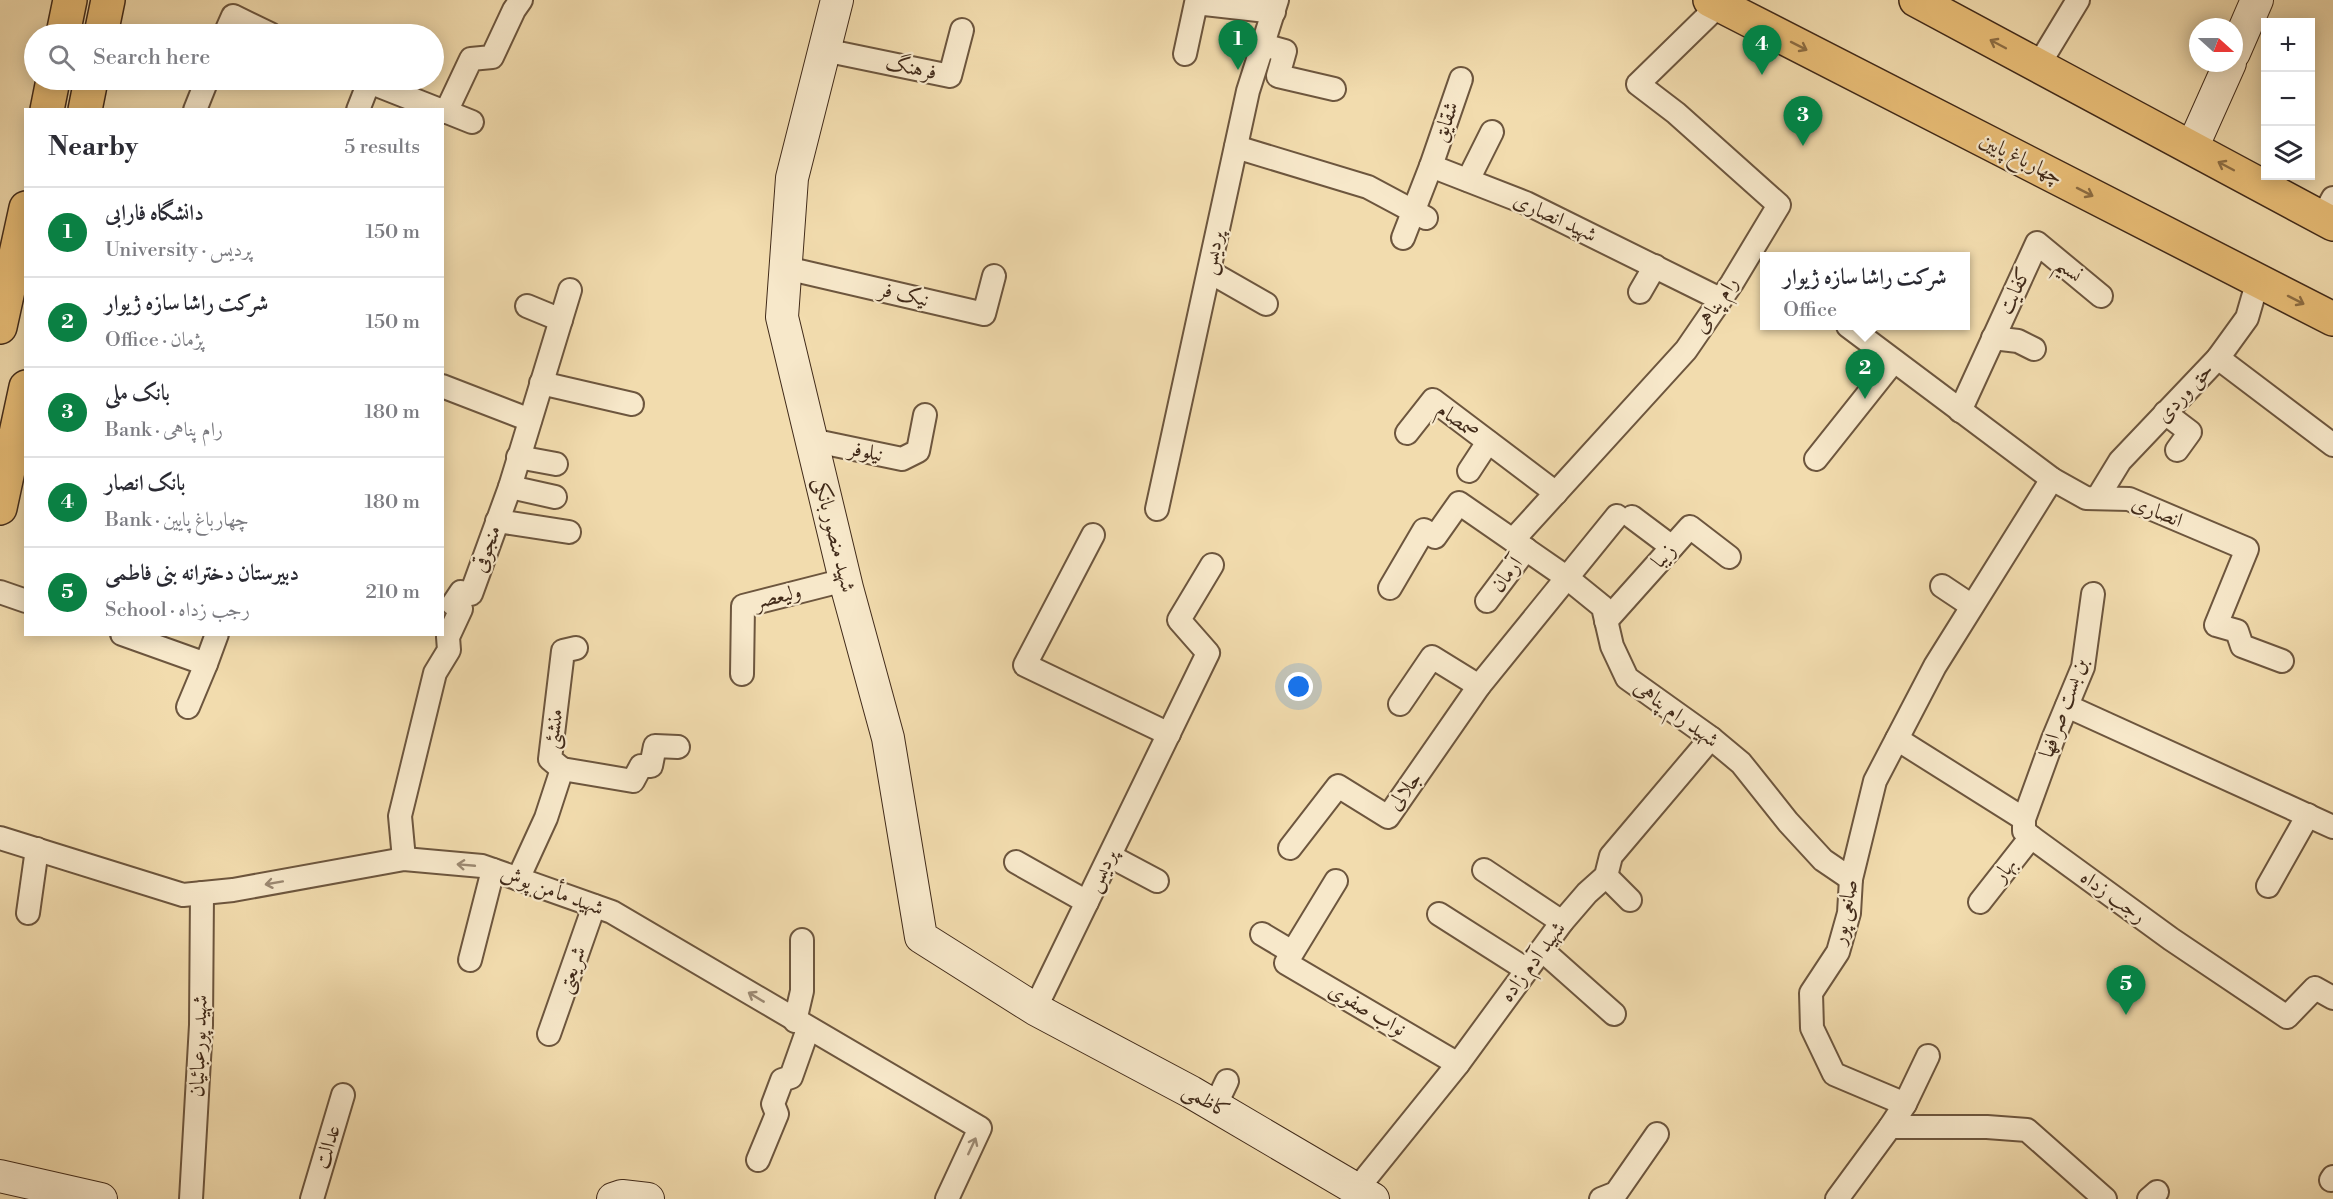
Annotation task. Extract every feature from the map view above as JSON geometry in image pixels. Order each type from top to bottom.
[{"type":"main road","points":[[65,24],[69,0]]},
{"type":"main road","points":[[103,24],[108,0]]},
{"type":"main road","points":[[1923,2],[2192,148],[2329,213]]},
{"type":"main road","name":"چهارباغ پایین","points":[[1725,4],[2333,319]]},
{"type":"main road","points":[[46,108],[51,90]]},
{"type":"main road","points":[[85,108],[89,90]]},
{"type":"main road","points":[[0,327],[24,217]]},
{"type":"main road","points":[[0,508],[18,463],[24,401]]},
{"type":"street","points":[[444,109],[471,59],[492,57],[521,0]]},
{"type":"street","name":"شهید منصور بانکی","points":[[837,0],[792,178],[782,317],[845,580],[888,738],[921,937],[1035,1009]]},
{"type":"street","points":[[2038,66],[2078,0]]},
{"type":"street","points":[[2243,32],[2257,0]]},
{"type":"street","points":[[1185,54],[1197,3],[1276,6]]},
{"type":"street","name":"رام پناهی","points":[[1520,544],[1556,493],[1686,350],[1720,299],[1758,255],[1779,205],[1676,113],[1638,84],[1725,4]]},
{"type":"street","name":"پردیس","points":[[1157,509],[1248,91],[1276,6]]},
{"type":"street","points":[[229,24],[232,16],[249,24]]},
{"type":"street","name":"فرهنگ","points":[[824,50],[950,76],[962,30]]},
{"type":"street","points":[[1263,45],[1285,51],[1278,76],[1334,89]]},
{"type":"street","points":[[2192,148],[2225,72]]},
{"type":"street","name":"شقایق","points":[[1431,166],[1461,79]]},
{"type":"street","points":[[196,108],[203,90]]},
{"type":"street","points":[[359,108],[364,90]]},
{"type":"street","points":[[389,90],[435,108]]},
{"type":"street","points":[[444,111],[472,122]]},
{"type":"street","points":[[1468,180],[1492,132]]},
{"type":"street","points":[[1236,147],[1368,186],[1419,215]]},
{"type":"street","points":[[1403,238],[1419,215],[1431,166]]},
{"type":"street","name":"شهید انصاری","points":[[1431,166],[1526,203],[1720,299]]},
{"type":"street","name":"نسیم","points":[[2037,243],[2101,296]]},
{"type":"street","name":"کفایت","points":[[1960,411],[2037,243]]},
{"type":"street","points":[[1640,292],[1655,266]]},
{"type":"street","name":"نیک فر","points":[[786,268],[984,314],[994,276]]},
{"type":"street","points":[[1210,272],[1266,304]]},
{"type":"street","name":"حق وردی","points":[[2098,497],[2120,461],[2218,358],[2247,318],[2258,280]]},
{"type":"street","name":"منجوقی","points":[[404,859],[400,816],[435,673],[449,650],[448,636],[461,609],[453,603],[461,592],[471,594],[510,487],[570,290]]},
{"type":"street","points":[[527,306],[561,320]]},
{"type":"street","name":"انصاری","points":[[1853,330],[2052,479],[2086,498],[2129,499],[2247,549],[2216,625],[2236,631],[2242,646],[2282,661]]},
{"type":"street","name":"کفایت","points":[[1993,338],[2018,341],[2034,348]]},
{"type":"street","points":[[2218,358],[2333,445]]},
{"type":"street","points":[[1816,459],[1893,361]]},
{"type":"street","points":[[541,383],[632,404]]},
{"type":"street","points":[[444,387],[530,420]]},
{"type":"street","name":"صمصام","points":[[1407,432],[1432,400],[1556,493]]},
{"type":"street","points":[[2165,413],[2190,432],[2177,450]]},
{"type":"street","name":"نیلوفر","points":[[811,440],[902,459],[918,451],[925,415]]},
{"type":"street","name":"صمصام","points":[[1469,471],[1488,442]]},
{"type":"street","points":[[518,457],[556,464]]},
{"type":"street","name":"صانعی پور","points":[[1905,1104],[1834,1074],[1812,1028],[1811,993],[1838,952],[1849,913],[1851,879],[1875,781],[1935,666],[2052,479]]},
{"type":"street","points":[[510,487],[555,497]]},
{"type":"street","name":"شهید رام پناهی","points":[[1390,588],[1424,530],[1435,537],[1459,503],[1566,577],[1603,607],[1612,646],[1627,678],[1711,738],[1741,763],[1788,822],[1823,860],[1851,879]]},
{"type":"street","name":"جلالی","points":[[1290,848],[1338,786],[1388,817],[1479,686],[1566,577],[1625,517],[1672,548]]},
{"type":"street","points":[[497,521],[569,532]]},
{"type":"street","name":"زیبا","points":[[1606,621],[1690,526],[1729,557]]},
{"type":"street","points":[[1093,535],[1025,665],[1169,734]]},
{"type":"street","name":"آرمان","points":[[1487,601],[1520,544]]},
{"type":"street","name":"پردیس","points":[[1035,1009],[1208,653],[1179,620],[1212,565]]},
{"type":"street","name":"ولیعصر","points":[[742,674],[742,606],[845,580]]},
{"type":"street","points":[[1942,586],[1972,606]]},
{"type":"street","points":[[0,592],[24,600]]},
{"type":"street","name":"بن بست صرافها","points":[[2027,828],[2067,706],[2083,667],[2093,594]]},
{"type":"street","points":[[128,636],[206,664]]},
{"type":"street","points":[[188,706],[217,636]]},
{"type":"street","name":"منشئی","points":[[518,879],[546,818],[562,769],[550,759],[563,651],[576,648]]},
{"type":"street","points":[[1400,704],[1432,657],[1479,686]]},
{"type":"street","points":[[2067,706],[2333,827]]},
{"type":"street","name":"شهید آدم زاده","points":[[1365,1194],[1562,922],[1605,876],[1611,856],[1711,738]]},
{"type":"street","name":"رجب زداه","points":[[1897,739],[2027,828],[2171,939],[2287,1017],[2315,988],[2333,998]]},
{"type":"street","points":[[562,769],[633,781],[641,766],[651,766],[654,746],[678,747]]},
{"type":"street","points":[[2268,886],[2308,816]]},
{"type":"street","name":"بهار","points":[[1980,902],[2027,828]]},
{"type":"street","name":"شهید مأمن پوش","points":[[0,838],[183,895],[233,890],[404,859],[482,866],[612,912],[980,1128],[947,1199]]},
{"type":"street","points":[[28,913],[38,849]]},
{"type":"street","points":[[1110,856],[1157,881]]},
{"type":"street","points":[[1016,862],[1087,902]]},
{"type":"street","points":[[470,960],[493,870]]},
{"type":"street","points":[[1484,870],[1562,922]]},
{"type":"street","points":[[1605,876],[1630,900]]},
{"type":"street","points":[[1262,934],[1292,952],[1336,881]]},
{"type":"street","name":"شهید پورعبائیان","points":[[191,1199],[201,1025],[202,893]]},
{"type":"street","name":"شریعتی","points":[[549,1034],[594,906]]},
{"type":"street","points":[[1439,914],[1527,970]]},
{"type":"street","points":[[758,1160],[777,1114],[773,1104],[782,1080],[790,1077],[802,1025],[802,940]]},
{"type":"street","points":[[1542,950],[1614,1014]]},
{"type":"street","name":"نواب صفوی","points":[[1292,952],[1286,963],[1458,1064]]},
{"type":"street","name":"کاظمی","points":[[1035,1009],[1221,1093],[1365,1194]]},
{"type":"street","points":[[1837,1199],[1905,1104],[1928,1056]]},
{"type":"street","name":"عدالت","points":[[312,1199],[343,1095]]},
{"type":"street","points":[[1890,1127],[1987,1127],[2028,1130],[2105,1199]]},
{"type":"street","points":[[1601,1199],[1616,1193],[1658,1134]]},
{"type":"street","points":[[0,1176],[101,1199]]},
{"type":"street","points":[[613,1199],[622,1196],[648,1199]]},
{"type":"place","name":"دانشگاه فارابی","points":[[1238,70]]},
{"type":"place","name":"بانک انصار","points":[[1762,75]]},
{"type":"place","name":"بانک ملی","points":[[1803,146]]},
{"type":"place","name":"شرکت راشا سازه ژیوار","points":[[1865,399]]},
{"type":"place","name":"دبیرستان دخترانه بنی فاطمی","points":[[2126,1015]]}]
